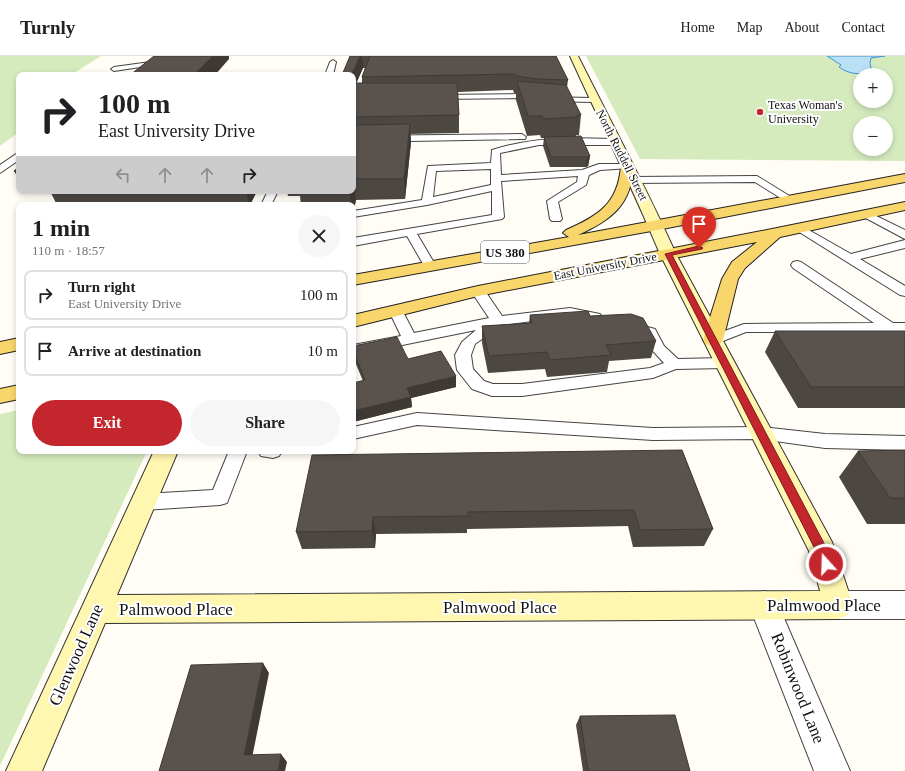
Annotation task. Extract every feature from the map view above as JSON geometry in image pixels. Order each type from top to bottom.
[{"type":"main road","points":[[515,250],[567,235],[587,227],[604,215],[618,201],[625,189],[627,166]]},
{"type":"main road","name":"US 380","points":[[356,279],[657,226],[905,178]]},
{"type":"main road","name":"East University Drive","points":[[356,320],[478,291],[777,233],[905,206]]},
{"type":"main road","points":[[713,340],[730,279],[738,265],[777,233]]},
{"type":"main road","points":[[0,348],[16,345]]},
{"type":"main road","points":[[0,396],[16,393]]},
{"type":"street","name":"North Ruddell Street","points":[[574,56],[633,180],[657,226],[668,254]]},
{"type":"street","points":[[668,254],[822,550],[838,605]]},
{"type":"street","name":"Glenwood Lane","points":[[24,771],[165,454]]},
{"type":"street","name":"Robinwood Lane","points":[[764,605],[832,771]]},
{"type":"street","name":"Palmwood Place","points":[[96,609],[905,605]]},
{"type":"lane","points":[[114,60],[111,64],[116,72]]},
{"type":"lane","points":[[114,69],[167,61]]},
{"type":"lane","points":[[330,72],[333,62]]},
{"type":"lane","points":[[427,97],[522,96],[537,100],[569,103],[594,100]]},
{"type":"lane","points":[[585,136],[596,160]]},
{"type":"lane","points":[[356,241],[498,217],[494,166],[495,152],[507,147],[585,136]]},
{"type":"lane","points":[[356,139],[585,136],[613,139]]},
{"type":"lane","points":[[0,170],[16,157]]},
{"type":"lane","points":[[596,160],[627,166]]},
{"type":"lane","points":[[556,219],[552,201],[582,183],[584,173],[596,160]]},
{"type":"lane","points":[[427,202],[431,168],[494,166]]},
{"type":"lane","points":[[356,214],[427,202],[495,183],[584,173]]},
{"type":"lane","points":[[633,180],[757,179],[790,200]]},
{"type":"lane","points":[[866,214],[905,235]]},
{"type":"lane","points":[[800,228],[905,292]]},
{"type":"lane","points":[[410,232],[430,266]]},
{"type":"lane","points":[[849,258],[905,244]]},
{"type":"lane","points":[[797,265],[890,327]]},
{"type":"lane","points":[[478,291],[498,321]]},
{"type":"lane","points":[[396,311],[409,338]]},
{"type":"lane","points":[[356,349],[498,321],[570,312],[606,320]]},
{"type":"lane","points":[[498,321],[469,342],[463,355],[465,370],[478,385],[492,390],[522,390],[653,373],[674,364],[725,363]]},
{"type":"lane","points":[[627,324],[650,332],[658,348],[674,364]]},
{"type":"lane","points":[[713,340],[744,328],[905,327]]},
{"type":"lane","points":[[356,432],[417,419],[653,434],[760,433],[826,441],[905,443]]},
{"type":"lane","points":[[144,502],[220,497],[237,454]]},
{"type":"green space","points":[[0,56],[101,56],[76,72],[16,72],[16,134],[0,146]]},
{"type":"green space","name":"Texas Woman's University","points":[[586,56],[905,56],[905,161],[640,159]]},
{"type":"green space","points":[[16,411],[16,454],[146,454],[0,766],[0,414]]},
{"type":"water","points":[[827,56],[885,56],[871,58],[871,68],[853,68],[853,73],[843,70],[839,67],[841,65]]},
{"type":"building","points":[[154,56],[213,56],[197,72],[134,72]]},
{"type":"building","points":[[350,56],[360,56],[352,72],[343,72]]},
{"type":"building","points":[[370,56],[556,56],[568,80],[539,79],[515,76],[514,74],[362,77]]},
{"type":"building","points":[[517,81],[566,85],[581,115],[577,115],[578,117],[543,119],[542,116],[528,116]]},
{"type":"building","points":[[356,83],[457,83],[459,115],[356,117]]},
{"type":"building","points":[[410,124],[404,179],[356,179],[356,125]]},
{"type":"building","points":[[581,136],[590,156],[551,157],[544,137]]},
{"type":"building","points":[[588,311],[590,316],[631,314],[643,318],[656,341],[606,345],[611,355],[550,360],[547,352],[489,356],[482,326],[532,323],[530,315]]},
{"type":"building","points":[[775,331],[905,331],[905,387],[811,387]]},
{"type":"building","points":[[397,337],[408,359],[441,351],[456,376],[407,388],[411,397],[356,410],[356,382],[365,380],[356,358],[356,345]]},
{"type":"building","points":[[682,450],[713,529],[640,530],[634,510],[468,512],[468,516],[373,517],[372,531],[296,532],[312,455]]},
{"type":"building","points":[[905,450],[905,498],[890,498],[858,451]]},
{"type":"building","points":[[263,663],[244,755],[281,754],[278,771],[159,771],[191,665]]},
{"type":"building","points":[[675,715],[690,771],[588,771],[580,716]]},
{"type":"place","name":"Texas Woman's University","points":[[760,112]]},
{"type":"route","points":[[699,248],[668,254],[822,550],[826,564]]}]
